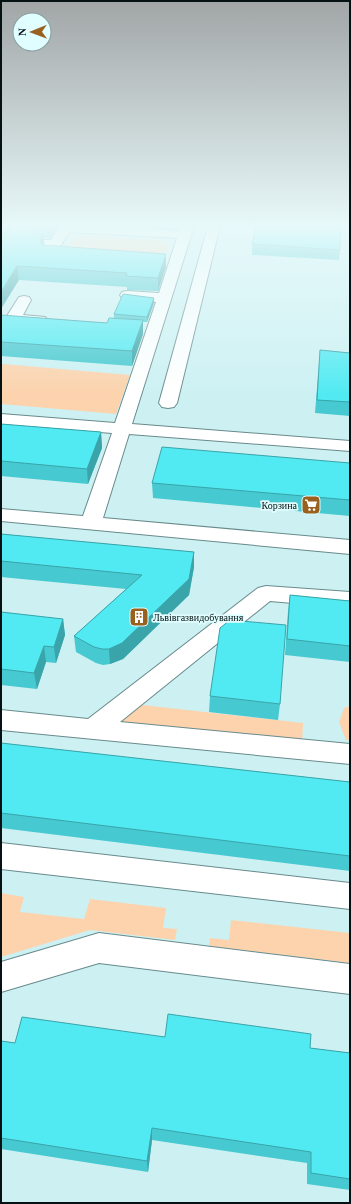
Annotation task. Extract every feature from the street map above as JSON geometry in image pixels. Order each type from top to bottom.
[{"type":"lane","points":[[91,523],[165,298],[167,282]]},
{"type":"lane","points":[[168,403],[199,282]]},
{"type":"lane","points":[[7,299],[27,295],[13,318],[53,321]]},
{"type":"lane","points":[[127,295],[165,298]]},
{"type":"lane","points":[[140,328],[155,329]]},
{"type":"lane","points":[[1,418],[350,446]]},
{"type":"lane","points":[[1,515],[350,547]]},
{"type":"lane","points":[[93,729],[266,593],[350,600]]},
{"type":"lane","points":[[1,720],[350,754]]},
{"type":"lane","points":[[1,856],[350,896]]},
{"type":"lane","points":[[1,977],[99,948],[350,979]]},
{"type":"shaded area","points":[[2,364],[130,375],[116,414],[1,404]]},
{"type":"shaded area","points":[[125,703],[303,723],[302,745],[120,724]]},
{"type":"shaded area","points":[[350,706],[350,740],[346,740],[339,722],[344,708]]},
{"type":"shaded area","points":[[1,893],[24,897],[20,912],[84,919],[90,899],[166,908],[163,928],[177,929],[175,940],[90,930],[1,957]]},
{"type":"shaded area","points":[[231,920],[350,933],[350,963],[209,946],[210,938],[229,940]]},
{"type":"building","points":[[1,282],[7,282],[1,292]]},
{"type":"building","points":[[123,294],[154,298],[147,317],[114,314]]},
{"type":"building","points":[[1,315],[107,323],[109,318],[143,320],[132,351],[1,342]]},
{"type":"building","points":[[320,350],[350,353],[350,402],[317,400]]},
{"type":"building","points":[[1,424],[101,432],[87,469],[1,461]]},
{"type":"building","points":[[162,447],[350,463],[350,500],[152,483]]},
{"type":"building","points":[[1,534],[194,552],[189,579],[122,643],[109,649],[102,649],[94,647],[74,636],[142,575],[1,561]]},
{"type":"building","points":[[290,595],[350,601],[350,646],[287,639]]},
{"type":"building","points":[[1,612],[63,619],[54,647],[44,646],[34,673],[1,669]]},
{"type":"building","points":[[230,620],[286,625],[280,704],[210,696],[220,628]]},
{"type":"building","points":[[1,743],[350,782],[350,856],[1,813]]},
{"type":"building","points":[[168,1014],[311,1034],[310,1048],[350,1053],[350,1179],[311,1173],[311,1152],[152,1128],[147,1161],[1,1138],[1,1041],[15,1043],[22,1017],[165,1037]]},
{"type":"place","name":"Корзина","points":[[311,505]]},
{"type":"place","name":"Львівгазвидобування","points":[[139,617]]}]
